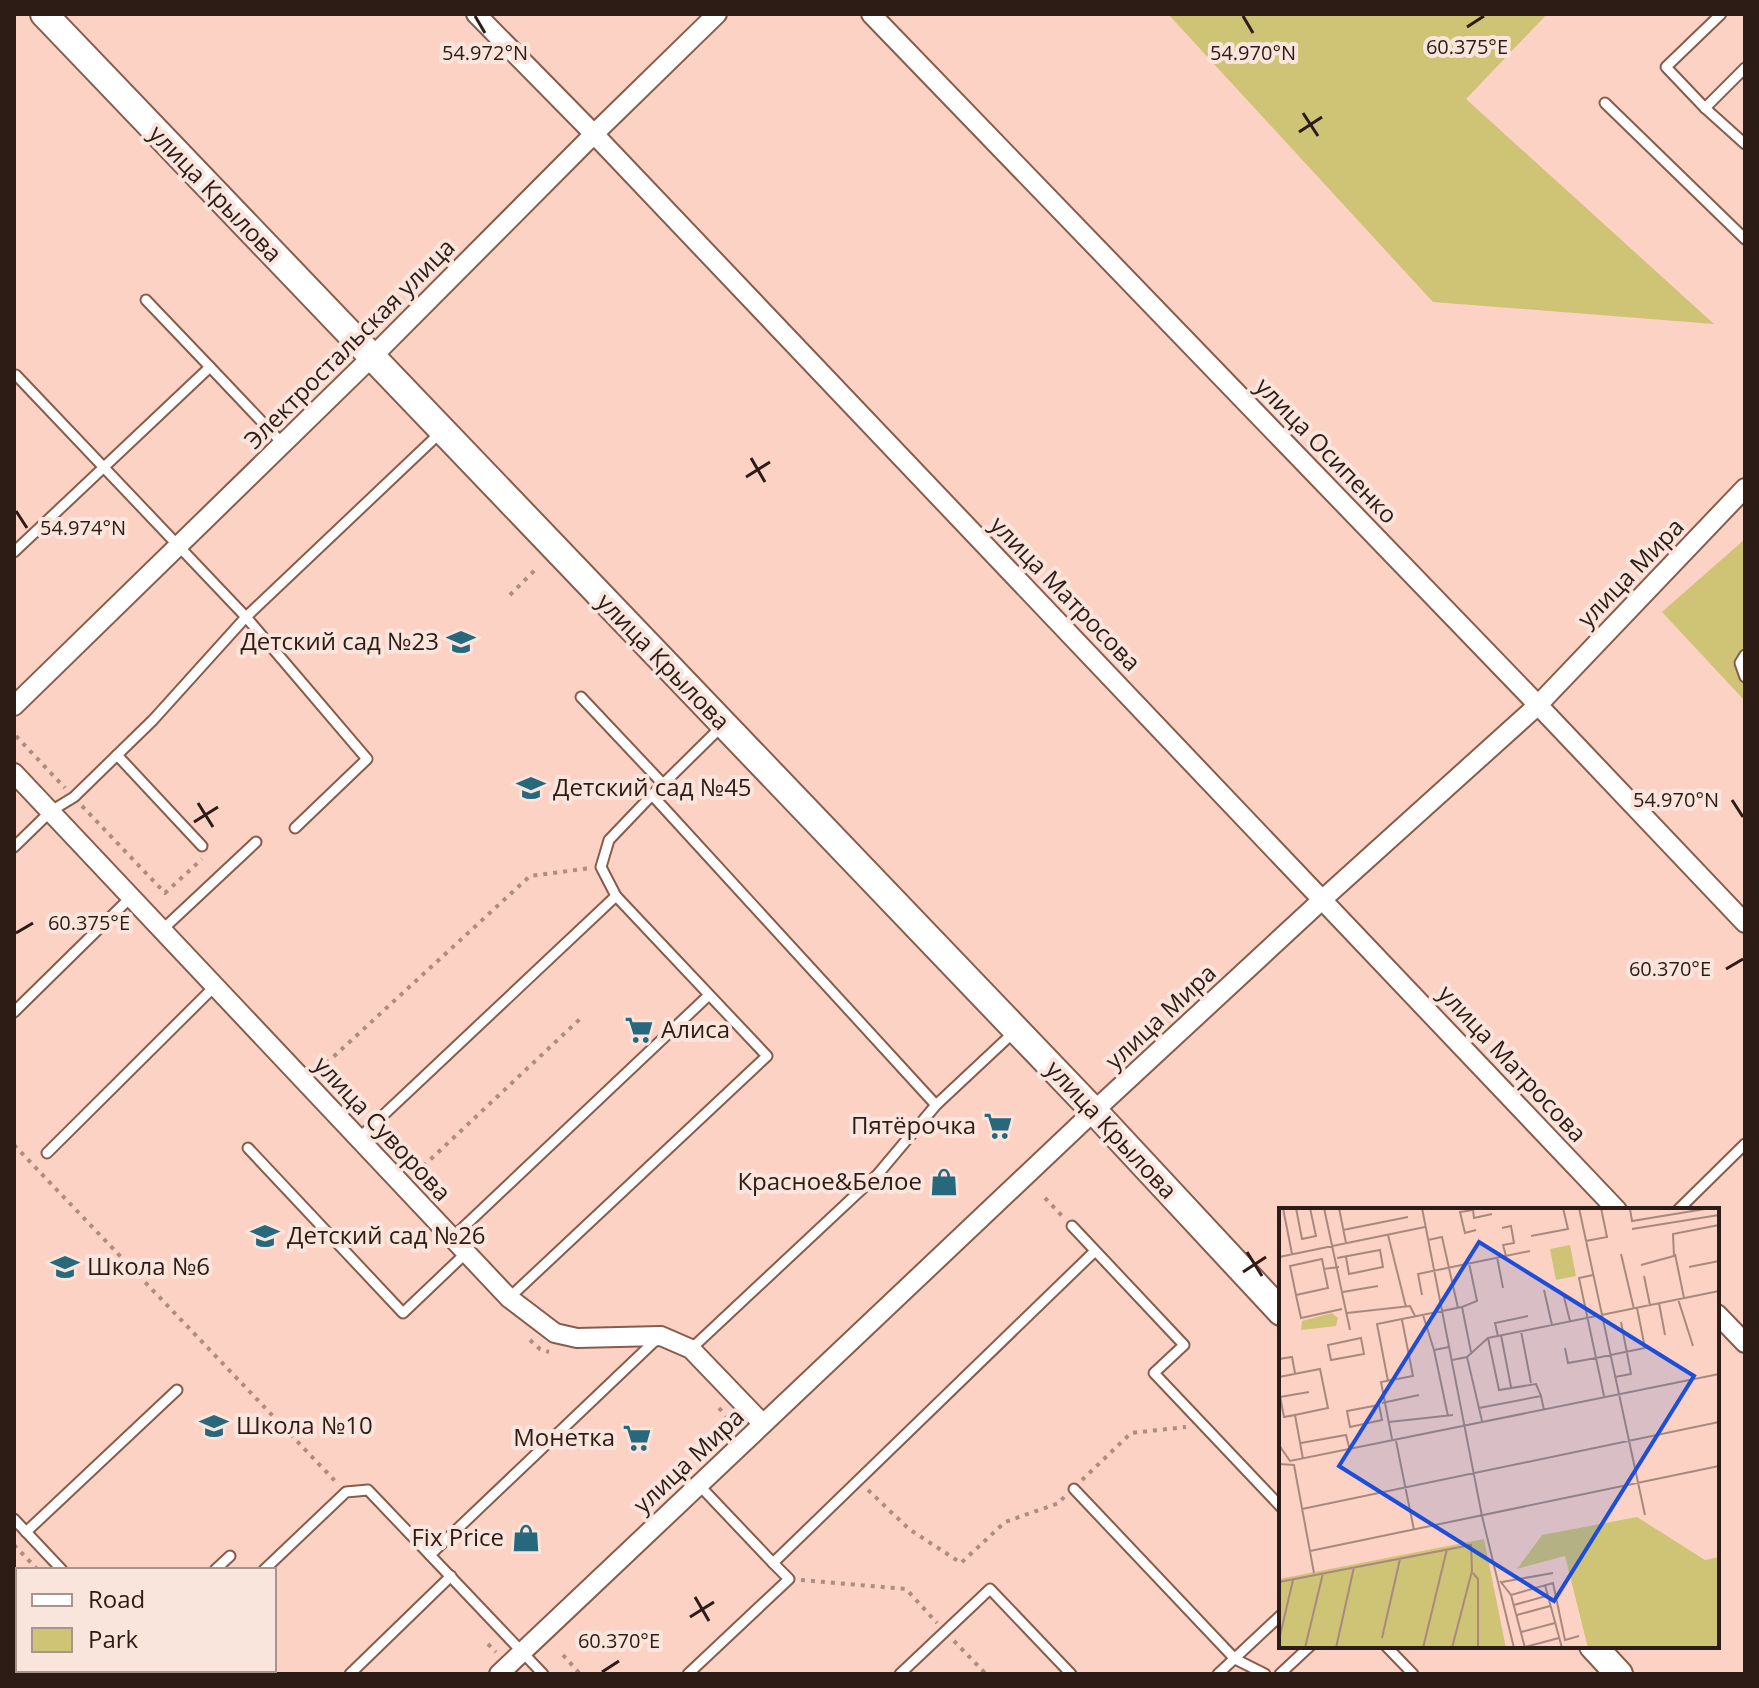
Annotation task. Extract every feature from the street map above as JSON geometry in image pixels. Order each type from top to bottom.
[{"type":"main road","name":"улица Крылова","points":[[44,14],[1094,1111],[1279,1310]]},
{"type":"main road","points":[[1595,1648],[1619,1674]]},
{"type":"street","name":"улица Матросова","points":[[476,14],[594,134],[1615,1208]]},
{"type":"street","name":"Электростальская улица","points":[[14,706],[372,357],[717,14]]},
{"type":"street","name":"улица Осипенко","points":[[871,14],[1745,923]]},
{"type":"street","name":"улица Мира","points":[[499,1674],[1094,1111],[1538,705],[1745,488]]},
{"type":"street","name":"улица Суворова","points":[[14,773],[509,1298],[555,1333],[577,1338],[661,1336],[691,1349],[763,1424]]},
{"type":"street","points":[[1719,1316],[1745,1343]]},
{"type":"lane","points":[[1721,14],[1666,67],[1745,144]]},
{"type":"lane","points":[[1705,108],[1745,68]]},
{"type":"lane","points":[[1605,103],[1745,239]]},
{"type":"lane","points":[[146,300],[283,444]]},
{"type":"lane","points":[[14,552],[210,367]]},
{"type":"lane","points":[[14,377],[16,375],[246,617],[367,759],[295,828]]},
{"type":"lane","points":[[14,847],[51,811],[74,797],[153,720],[246,617],[443,431]]},
{"type":"lane","points":[[1745,655],[1740,663],[1745,677]]},
{"type":"lane","points":[[581,697],[663,784]]},
{"type":"lane","points":[[509,1298],[767,1056],[616,896],[601,867],[609,840],[723,724]]},
{"type":"lane","points":[[117,755],[202,846]]},
{"type":"lane","points":[[652,795],[936,1105]]},
{"type":"lane","points":[[162,930],[256,842]]},
{"type":"lane","points":[[359,1138],[616,896]]},
{"type":"lane","points":[[14,1012],[131,897]]},
{"type":"lane","points":[[47,1153],[215,986]]},
{"type":"lane","points":[[452,1238],[709,995]]},
{"type":"lane","points":[[691,1349],[878,1174],[936,1105],[1016,1030]]},
{"type":"lane","points":[[1680,1208],[1745,1144]]},
{"type":"lane","points":[[248,1148],[403,1313],[466,1253]]},
{"type":"lane","points":[[1072,1226],[1184,1345],[1154,1373],[1279,1505]]},
{"type":"lane","points":[[773,1563],[1095,1251]]},
{"type":"lane","points":[[430,1555],[661,1336]]},
{"type":"lane","points":[[26,1532],[177,1390]]},
{"type":"lane","points":[[688,1674],[789,1579],[699,1485]]},
{"type":"lane","points":[[1074,1489],[1235,1659],[1265,1674]]},
{"type":"lane","points":[[266,1568],[346,1492],[368,1490],[543,1674]]},
{"type":"lane","points":[[14,1519],[60,1568]]},
{"type":"lane","points":[[217,1568],[230,1556]]},
{"type":"lane","points":[[350,1674],[451,1576]]},
{"type":"lane","points":[[900,1674],[990,1589],[1071,1674]]},
{"type":"lane","points":[[1218,1674],[1279,1617]]},
{"type":"lane","points":[[1280,1674],[1308,1648]]},
{"type":"lane","points":[[1388,1648],[1413,1674]]},
{"type":"path","points":[[510,595],[536,569]]},
{"type":"path","points":[[16,736],[165,893],[209,852],[202,846]]},
{"type":"path","points":[[306,1082],[530,876],[601,867]]},
{"type":"path","points":[[402,1185],[581,1018]]},
{"type":"path","points":[[14,1145],[346,1492]]},
{"type":"path","points":[[1045,1198],[1072,1226]]},
{"type":"path","points":[[858,1480],[909,1529],[961,1563],[1005,1522],[1059,1503],[1131,1433],[1204,1425]]},
{"type":"path","points":[[14,1545],[36,1568]]},
{"type":"path","points":[[789,1579],[906,1589],[986,1674]]},
{"type":"path","points":[[563,1655],[580,1674]]},
{"type":"green space","points":[[1168,14],[1547,14],[1466,99],[1714,324],[1433,302]]},
{"type":"green space","points":[[1745,539],[1745,701],[1662,612]]},
{"type":"place","name":"Детский сад №23","points":[[461,642]]},
{"type":"place","name":"Детский сад №45","points":[[531,788]]},
{"type":"place","name":"Алиса","points":[[639,1030]]},
{"type":"place","name":"Пятёрочка","points":[[998,1126]]},
{"type":"place","name":"Красное&Белое","points":[[944,1182]]},
{"type":"place","name":"Детский сад №26","points":[[265,1236]]},
{"type":"place","name":"Школа №6","points":[[65,1267]]},
{"type":"place","name":"Школа №10","points":[[214,1426]]},
{"type":"place","name":"Монетка","points":[[637,1438]]},
{"type":"place","name":"Fix Price","points":[[526,1538]]}]
